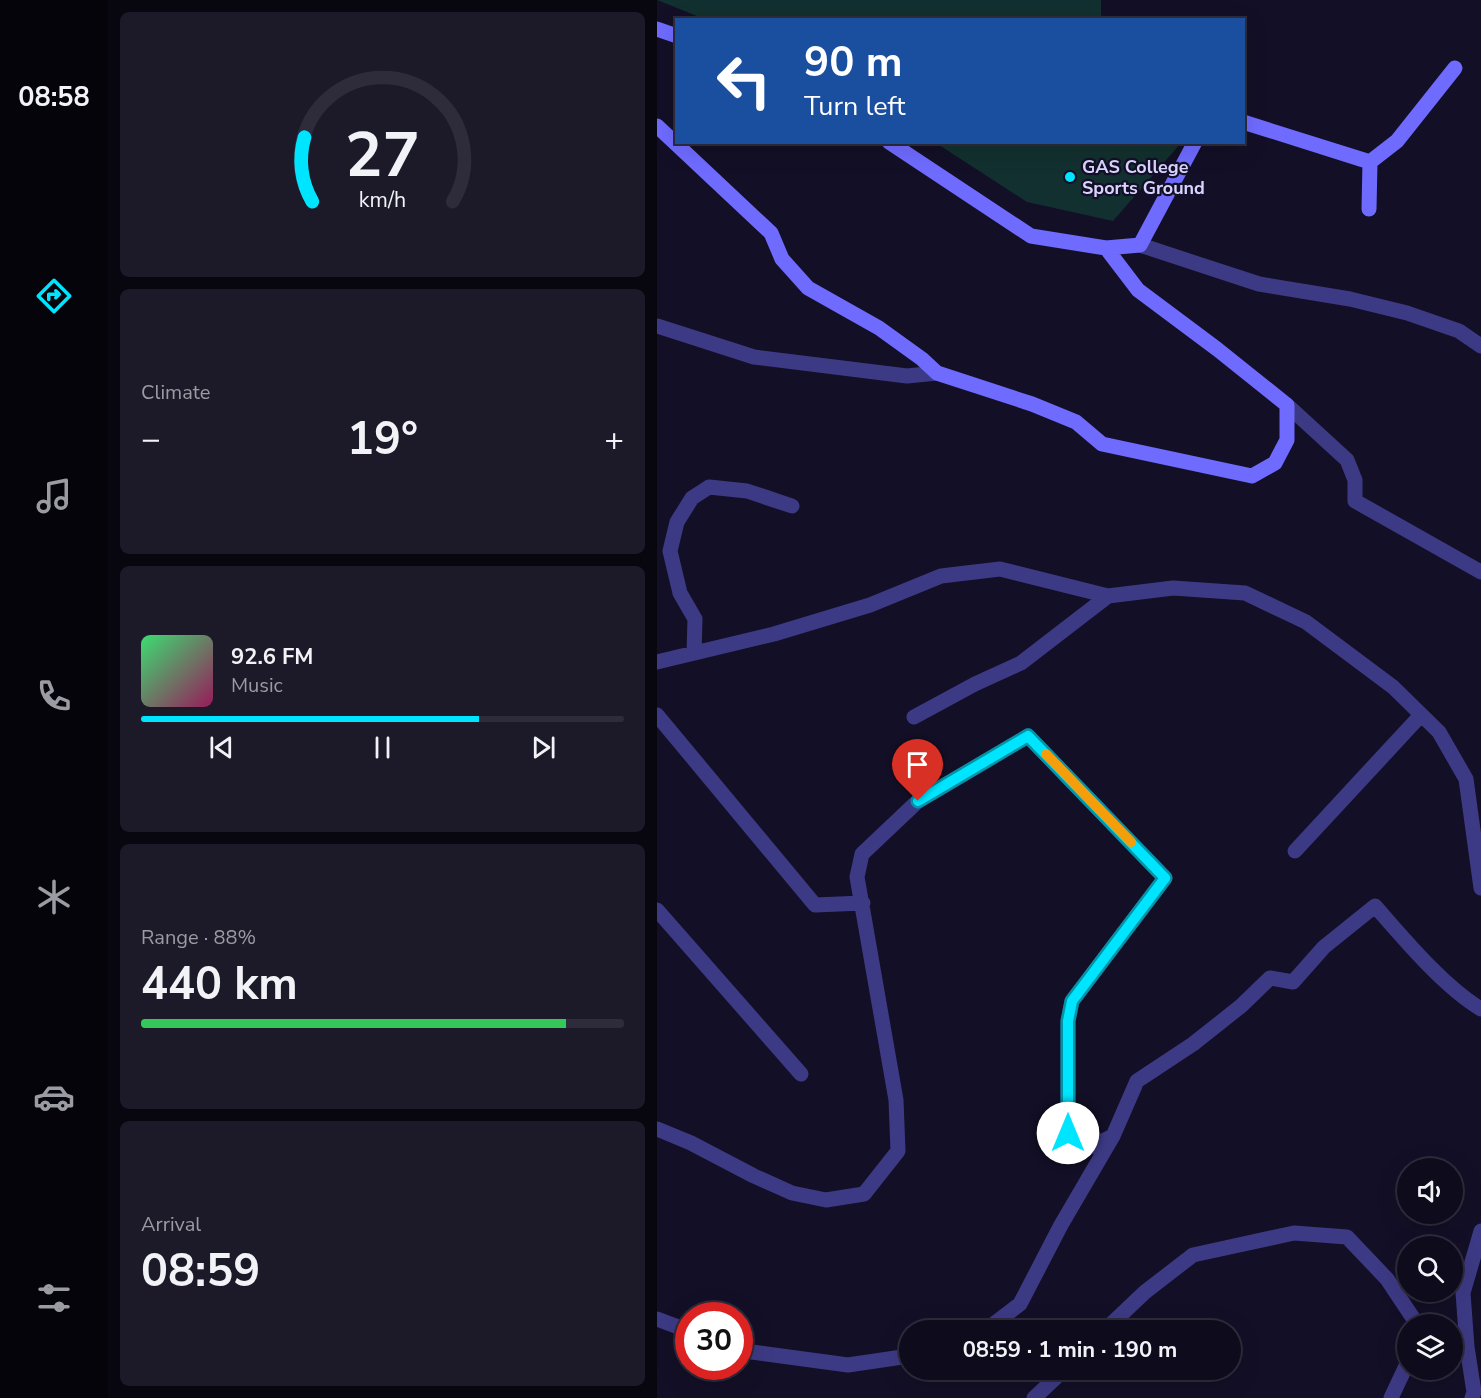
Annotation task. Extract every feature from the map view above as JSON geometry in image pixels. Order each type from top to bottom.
[{"type":"street","points":[[657,29],[675,35]]},
{"type":"street","points":[[1370,162],[1397,141],[1455,68]]},
{"type":"street","points":[[1245,123],[1370,162]]},
{"type":"street","points":[[657,126],[675,143]]},
{"type":"street","points":[[676,144],[771,233],[782,259],[808,288],[879,328],[922,359],[937,373]]},
{"type":"street","points":[[892,144],[1032,236],[1106,248],[1140,245],[1259,284],[1350,299],[1407,313],[1459,331],[1481,346]]},
{"type":"street","points":[[1140,245],[1194,144]]},
{"type":"street","points":[[1369,209],[1370,162]]},
{"type":"street","points":[[1106,248],[1137,290],[1217,349],[1287,405],[1347,460],[1355,480],[1355,501],[1481,572]]},
{"type":"street","points":[[657,326],[754,357],[907,376],[937,373],[1032,404],[1076,422],[1102,444],[1252,476],[1275,463],[1287,440],[1287,405]]},
{"type":"street","points":[[694,652],[695,619],[680,593],[670,551],[677,522],[692,498],[709,488],[747,491],[792,506]]},
{"type":"street","points":[[657,662],[774,634],[870,605],[941,576],[1000,569],[1107,596],[1173,588],[1245,593],[1306,622],[1393,687],[1439,732],[1465,779],[1481,888]]},
{"type":"street","points":[[914,717],[975,684],[1021,663],[1107,596]]},
{"type":"street","points":[[657,715],[815,905],[863,903]]},
{"type":"street","points":[[1295,851],[1421,715]]},
{"type":"street","points":[[657,1129],[691,1143],[792,1193],[826,1200],[864,1194],[898,1151],[896,1100],[857,877],[862,854],[918,801],[1028,736],[1165,878],[1072,1001],[1068,1021],[1068,1133],[1086,1149],[1113,1136]]},
{"type":"street","points":[[999,1320],[1020,1304],[1061,1225],[1113,1136],[1137,1081],[1193,1044],[1241,1006],[1270,978],[1293,982],[1324,947],[1375,906],[1413,949],[1468,1001],[1481,1009]]},
{"type":"street","points":[[657,910],[801,1074]]},
{"type":"street","points":[[1472,1398],[1474,1392],[1467,1347],[1463,1293],[1481,1231]]},
{"type":"street","points":[[1116,1320],[1145,1292],[1193,1255],[1294,1233],[1347,1237],[1387,1279],[1410,1314]]},
{"type":"street","points":[[657,1319],[675,1326]]},
{"type":"street","points":[[1463,1346],[1467,1347]]},
{"type":"street","points":[[753,1352],[848,1365],[899,1357]]},
{"type":"street","points":[[1034,1398],[1053,1380]]},
{"type":"street","points":[[1391,1398],[1399,1380]]},
{"type":"green space","points":[[657,0],[1101,0],[1101,15],[1104,18],[702,18]]},
{"type":"green space","name":"GAS College Sports Ground","points":[[938,144],[1180,144],[1113,221],[1027,202]]},
{"type":"slow traffic","points":[[1046,754],[1131,842]]},
{"type":"place","name":"GAS College Sports Ground","points":[[1070,177]]},
{"type":"route","points":[[918,801],[1028,736],[1165,878],[1072,1001],[1068,1021],[1068,1133]]}]
